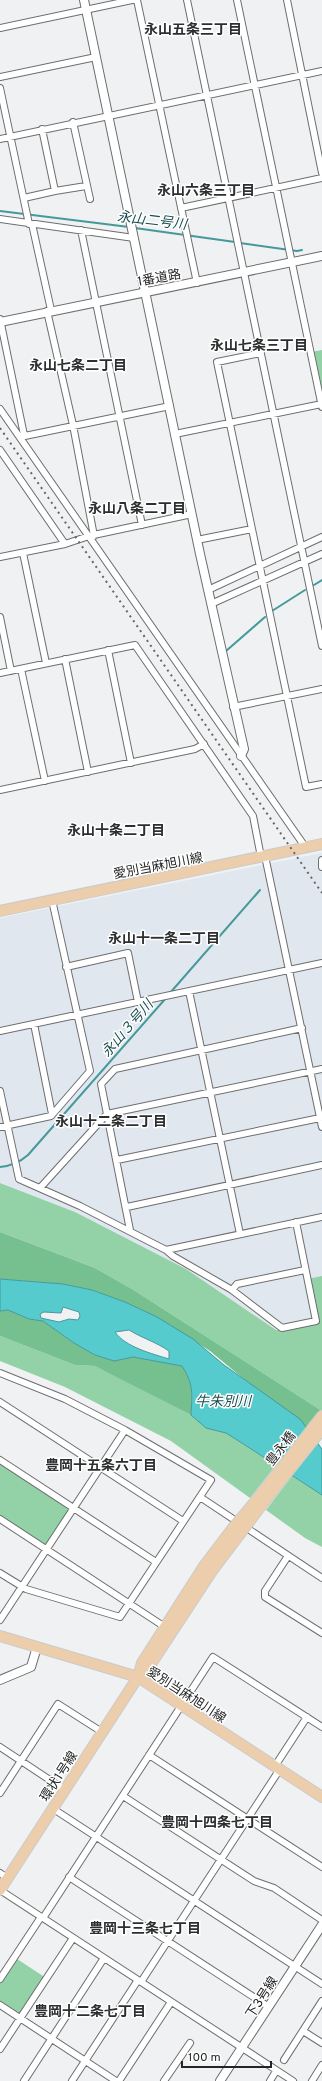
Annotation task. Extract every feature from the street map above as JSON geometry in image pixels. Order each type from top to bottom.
[{"type":"main road","name":"愛別当麻旭川線","points":[[0,911],[322,844]]},
{"type":"main road","name":"豊永橋","points":[[263,1498],[322,1416]]},
{"type":"main road","name":"豊永橋","points":[[263,1498],[322,1429]]},
{"type":"main road","name":"環状1号線","points":[[0,1890],[4,1875],[65,1790],[138,1678],[142,1662],[169,1629],[204,1566],[236,1531],[263,1498]]},
{"type":"main road","name":"愛別当麻旭川線","points":[[0,1636],[138,1678],[322,1797]]},
{"type":"street","points":[[84,0],[197,540],[244,749],[241,756]]},
{"type":"street","points":[[0,28],[132,0]]},
{"type":"street","points":[[137,0],[197,283]]},
{"type":"street","points":[[187,0],[208,94],[322,646]]},
{"type":"street","points":[[175,434],[322,405],[237,0]]},
{"type":"street","points":[[287,0],[322,173]]},
{"type":"street","points":[[0,77],[96,56]]},
{"type":"street","points":[[0,139],[73,122],[322,71]]},
{"type":"street","points":[[0,88],[73,425],[91,536]]},
{"type":"street","points":[[73,122],[90,199]]},
{"type":"street","points":[[42,129],[55,191]]},
{"type":"street","points":[[181,208],[322,178]]},
{"type":"street","points":[[24,198],[86,186]]},
{"type":"street","points":[[0,219],[134,236]]},
{"type":"street","points":[[81,230],[142,525]]},
{"type":"street","name":"1番道路","points":[[0,321],[145,291],[197,283],[291,259],[322,256]]},
{"type":"street","points":[[0,321],[22,436]]},
{"type":"street","points":[[261,353],[217,362],[306,787],[322,784]]},
{"type":"street","points":[[22,436],[170,406]]},
{"type":"street","points":[[0,409],[22,436],[241,756],[306,848]]},
{"type":"street","points":[[0,450],[65,544]]},
{"type":"street","points":[[0,557],[65,544],[91,536],[192,514]]},
{"type":"street","points":[[197,540],[252,529]]},
{"type":"street","points":[[208,590],[322,536]]},
{"type":"street","points":[[23,553],[46,663]]},
{"type":"street","points":[[211,604],[322,554]]},
{"type":"street","points":[[0,617],[11,671]]},
{"type":"street","points":[[0,673],[135,645],[253,816],[302,1028],[322,1127]]},
{"type":"street","points":[[108,650],[131,763]]},
{"type":"street","points":[[65,659],[88,772]]},
{"type":"street","points":[[21,669],[45,781]]},
{"type":"street","points":[[234,707],[322,689]]},
{"type":"street","points":[[0,789],[45,781],[195,749],[204,744]]},
{"type":"street","points":[[322,860],[322,867]]},
{"type":"street","points":[[0,1127],[51,1116],[90,1071],[52,900]]},
{"type":"street","points":[[66,967],[128,954],[138,1002]]},
{"type":"street","points":[[0,1031],[322,963]]},
{"type":"street","points":[[189,992],[240,1234]]},
{"type":"street","points":[[34,1024],[52,1114]]},
{"type":"street","points":[[130,1230],[127,1207],[101,1084],[115,1069],[302,1028]]},
{"type":"street","points":[[40,1188],[107,1114],[322,1069]]},
{"type":"street","points":[[0,1092],[19,1179],[130,1230],[166,1250],[172,1256],[232,1290],[282,1328],[316,1321],[296,1222]]},
{"type":"street","points":[[117,1160],[320,1118]]},
{"type":"street","points":[[127,1207],[322,1165]]},
{"type":"street","points":[[166,1250],[322,1217]]},
{"type":"street","points":[[232,1290],[237,1284],[305,1270]]},
{"type":"street","points":[[0,1373],[65,1399],[125,1430],[211,1480],[120,1617],[22,1587],[0,1573]]},
{"type":"street","points":[[0,1402],[183,1521]]},
{"type":"street","points":[[0,1620],[125,1430]]},
{"type":"street","points":[[0,1460],[156,1562]]},
{"type":"street","points":[[200,1497],[322,1578]]},
{"type":"street","points":[[0,1519],[169,1629]]},
{"type":"street","points":[[288,1556],[265,1591],[265,1597],[322,1633]]},
{"type":"street","points":[[0,1680],[31,1667],[37,1647]]},
{"type":"street","points":[[0,1979],[123,1796],[213,1657],[322,1727]]},
{"type":"street","points":[[0,1793],[58,1704],[102,1732]]},
{"type":"street","points":[[72,2081],[167,1940],[246,1818],[307,1717]]},
{"type":"street","points":[[0,1747],[65,1790]]},
{"type":"street","points":[[149,1755],[322,1867]]},
{"type":"street","points":[[123,1796],[220,1858],[254,1882],[274,1888],[322,1920]]},
{"type":"street","points":[[52,1808],[322,1984]]},
{"type":"street","points":[[69,1877],[269,2007]]},
{"type":"street","points":[[0,1890],[293,2081]]},
{"type":"street","name":"下3号線","points":[[220,2081],[322,1926]]},
{"type":"street","points":[[0,2049],[73,1938]]},
{"type":"street","points":[[24,2081],[104,1958]]},
{"type":"street","points":[[284,2060],[322,2001]]},
{"type":"street","points":[[119,2081],[171,2002]]},
{"type":"street","points":[[0,2005],[116,2081]]},
{"type":"street","points":[[303,2031],[322,2043]]},
{"type":"street","points":[[164,2081],[190,2042]]},
{"type":"street","points":[[312,2081],[322,2065]]},
{"type":"street","points":[[270,2081],[276,2070]]},
{"type":"shaded area","points":[[322,853],[322,1276],[308,1279],[316,1321],[276,1330],[186,1269],[75,1212],[0,1183],[0,918]]},
{"type":"green space","points":[[322,350],[322,404],[311,352]]},
{"type":"green space","points":[[0,1183],[75,1212],[186,1269],[276,1330],[316,1321],[307,1279],[322,1276],[322,1411],[132,1289],[95,1268],[0,1232]]},
{"type":"green space","points":[[0,1232],[95,1268],[132,1289],[322,1411],[322,1416],[309,1433],[210,1351],[157,1317],[125,1302],[92,1290],[63,1284],[0,1279]]},
{"type":"green space","points":[[8,1310],[29,1319],[43,1321],[74,1343],[95,1355],[114,1361],[133,1357],[182,1366],[189,1378],[192,1395],[191,1415],[95,1366],[75,1365],[0,1336],[0,1311]]},
{"type":"green space","points":[[0,1336],[75,1365],[95,1366],[191,1415],[206,1428],[226,1433],[276,1465],[250,1498],[171,1441],[65,1387],[0,1361]]},
{"type":"green space","points":[[0,1460],[74,1508],[46,1550],[0,1519]]},
{"type":"green space","points":[[292,1476],[322,1495],[322,1547],[305,1538],[266,1510]]},
{"type":"green space","points":[[14,1957],[46,1978],[20,2018],[0,2005],[0,1979]]},
{"type":"water","name":"牛朱別川","points":[[0,1279],[63,1284],[92,1290],[125,1302],[157,1317],[193,1339],[224,1365],[300,1419],[322,1449],[322,1495],[226,1433],[206,1428],[191,1415],[192,1395],[189,1378],[182,1366],[133,1357],[114,1361],[95,1355],[74,1343],[43,1321],[29,1319],[8,1310],[0,1311]],"holes":[[[63,1307],[79,1312],[80,1316],[78,1320],[69,1319],[59,1322],[41,1318],[40,1314],[44,1312],[61,1313]],[[129,1330],[169,1351],[169,1359],[132,1346],[125,1342],[115,1332]]]},
{"type":"waterway","name":"永山二号川","points":[[0,211],[129,227]]},
{"type":"waterway","name":"永山二号川","points":[[135,228],[235,242]]},
{"type":"waterway","name":"永山二号川","points":[[240,243],[297,251],[302,250]]},
{"type":"waterway","points":[[314,585],[322,580]]},
{"type":"waterway","points":[[272,611],[305,590]]},
{"type":"waterway","points":[[226,651],[265,617]]},
{"type":"waterway","name":"永山３号川","points":[[170,993],[260,890]]},
{"type":"waterway","name":"永山３号川","points":[[0,1167],[8,1166],[22,1160],[28,1155],[166,998]]},
{"type":"railway","points":[[0,428],[322,893]]},
{"type":"district","name":"永山五条三丁目","points":[[193,29]]},
{"type":"district","name":"永山六条三丁目","points":[[206,190]]},
{"type":"district","name":"永山七条三丁目","points":[[259,345]]},
{"type":"district","name":"永山七条二丁目","points":[[78,365]]},
{"type":"district","name":"永山八条二丁目","points":[[137,508]]},
{"type":"district","name":"永山十条二丁目","points":[[116,830]]},
{"type":"district","name":"永山十一条二丁目","points":[[164,938]]},
{"type":"district","name":"永山十二条二丁目","points":[[111,1121]]},
{"type":"district","name":"豊岡十五条六丁目","points":[[101,1465]]},
{"type":"district","name":"豊岡十四条七丁目","points":[[217,1822]]},
{"type":"district","name":"豊岡十三条七丁目","points":[[145,1928]]},
{"type":"district","name":"豊岡十二条七丁目","points":[[90,2011]]}]
